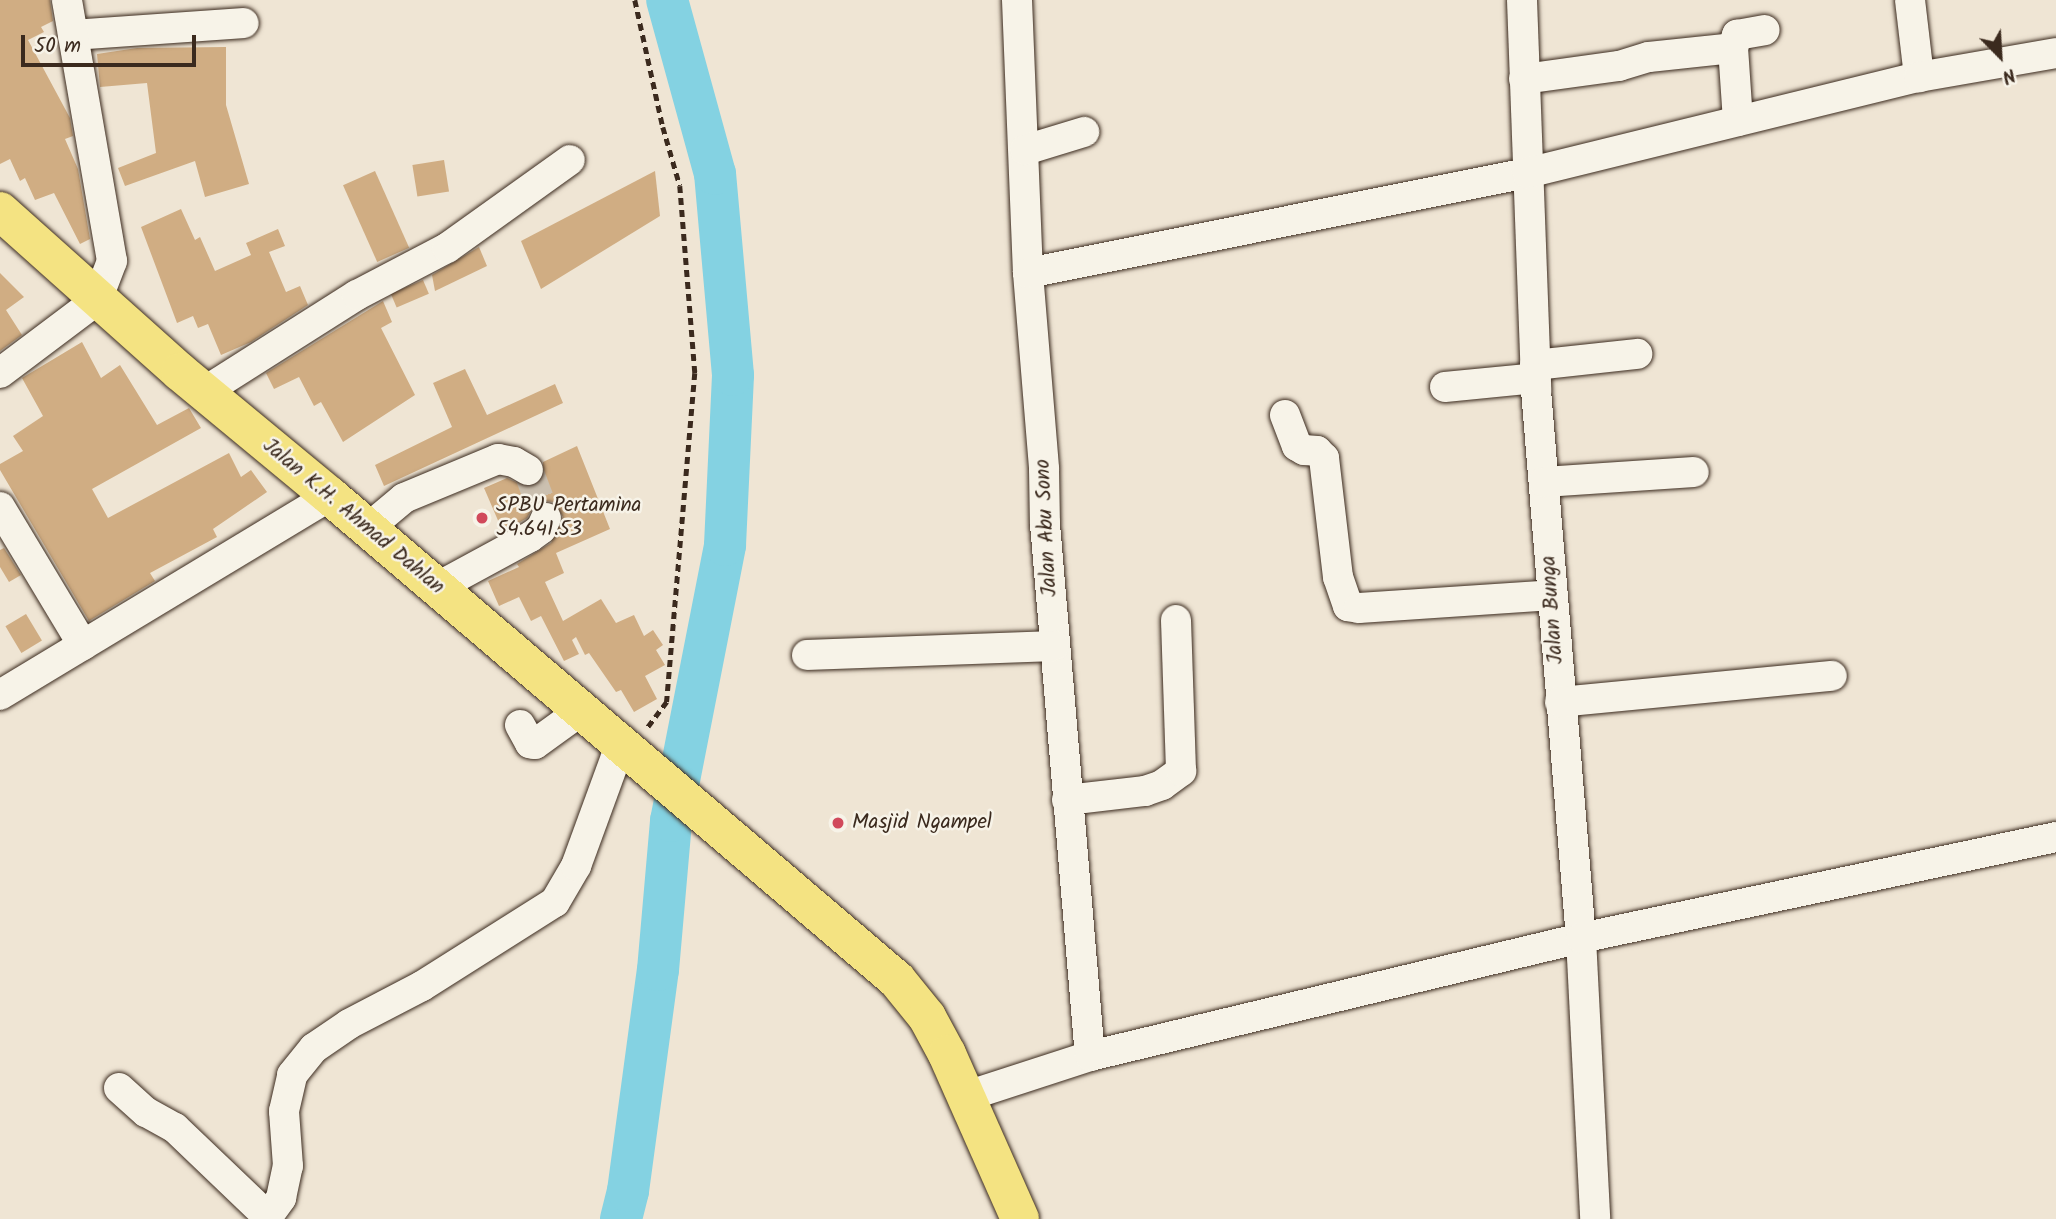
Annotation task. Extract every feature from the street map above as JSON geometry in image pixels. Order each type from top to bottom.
[{"type":"main road","name":"Jalan K.H. Ahmad Dahlan","points":[[0,211],[97,300],[204,392],[629,749],[897,979],[927,1017],[967,1096],[1020,1219]]},
{"type":"street","points":[[0,373],[97,300],[112,261],[67,0]]},
{"type":"street","name":"Jalan Abu Sono","points":[[1017,0],[1028,273],[1054,646],[1090,1056]]},
{"type":"street","name":"Jalan Bunga","points":[[1522,0],[1535,371],[1581,938],[1595,1219]]},
{"type":"street","points":[[1910,0],[1919,77]]},
{"type":"street","points":[[73,34],[244,23]]},
{"type":"street","points":[[1738,121],[1733,47],[1737,35],[1765,30]]},
{"type":"street","points":[[1524,79],[1619,66],[1650,57],[1733,47]]},
{"type":"street","points":[[1028,273],[1527,173],[1919,77],[2056,53]]},
{"type":"street","points":[[1025,149],[1084,132]]},
{"type":"street","points":[[204,392],[358,295],[447,248],[570,160]]},
{"type":"street","points":[[1445,387],[1637,354]]},
{"type":"street","points":[[1284,415],[1297,446],[1304,450],[1317,451],[1324,458],[1338,577],[1348,606],[1359,608],[1553,595]]},
{"type":"street","points":[[367,529],[404,498],[498,459],[514,462],[528,470]]},
{"type":"street","points":[[1544,482],[1694,472]]},
{"type":"street","points":[[0,695],[330,496]]},
{"type":"street","points":[[0,507],[83,645]]},
{"type":"street","points":[[436,588],[530,537],[541,529],[546,518]]},
{"type":"street","points":[[1067,800],[1145,790],[1162,785],[1181,772],[1176,620]]},
{"type":"street","points":[[807,655],[1054,646]]},
{"type":"street","points":[[1560,702],[1832,676]]},
{"type":"street","points":[[520,725],[530,743],[535,744],[582,710]]},
{"type":"street","points":[[119,1088],[146,1112],[175,1128],[267,1218],[281,1198],[288,1166],[284,1111],[292,1075],[314,1048],[349,1024],[422,986],[555,902],[576,866],[629,749]]},
{"type":"street","points":[[967,1096],[1090,1056],[1581,938],[2056,837]]},
{"type":"path","points":[[629,749],[661,715],[667,702],[695,373],[680,186],[663,127],[635,0]]},
{"type":"building","points":[[0,0],[50,0],[53,21],[41,27],[44,32],[28,40],[70,118],[73,136],[65,139],[78,169],[90,239],[80,244],[54,193],[35,200],[25,178],[20,181],[10,159],[0,164]]},
{"type":"building","points":[[226,47],[226,105],[249,184],[205,197],[195,161],[125,186],[118,168],[156,153],[147,83],[100,87],[97,54],[137,48]]},
{"type":"building","points":[[444,160],[449,192],[417,197],[412,165]]},
{"type":"building","points":[[375,171],[409,248],[377,262],[343,185]]},
{"type":"building","points":[[655,171],[660,216],[541,289],[521,241]]},
{"type":"building","points":[[181,209],[195,240],[200,237],[215,271],[251,255],[246,243],[278,229],[285,246],[269,252],[286,292],[300,286],[308,305],[251,342],[221,355],[208,324],[198,328],[193,316],[177,323],[141,227]]},
{"type":"building","points":[[479,247],[487,266],[435,291],[432,275]]},
{"type":"building","points":[[0,273],[24,297],[6,310],[22,335],[0,351]]},
{"type":"building","points":[[423,280],[429,294],[397,307],[391,294]]},
{"type":"building","points":[[383,301],[392,322],[381,328],[415,395],[343,442],[321,402],[314,406],[299,377],[274,389],[266,373]]},
{"type":"building","points":[[82,342],[101,378],[120,365],[157,425],[189,408],[201,428],[92,489],[108,518],[229,453],[241,477],[251,470],[267,492],[213,529],[217,537],[150,573],[155,581],[89,621],[0,470],[0,464],[23,451],[13,436],[43,416],[22,378]]},
{"type":"building","points":[[465,369],[487,415],[555,384],[563,403],[384,486],[375,465],[452,427],[433,383]]},
{"type":"building","points":[[577,446],[610,529],[556,553],[564,573],[545,582],[563,621],[601,599],[616,623],[634,615],[644,636],[653,630],[663,645],[656,650],[665,665],[645,676],[657,699],[634,712],[621,690],[616,692],[589,653],[585,655],[576,637],[572,640],[579,654],[564,661],[541,616],[531,621],[519,597],[499,606],[488,581],[519,567],[517,564],[551,543],[563,517],[554,502],[544,501],[535,504],[527,518],[503,532],[484,488],[507,478],[527,487],[536,485],[543,478],[543,462]]},
{"type":"building","points":[[4,548],[21,575],[9,582],[0,567],[0,550]]},
{"type":"building","points":[[26,614],[42,641],[21,653],[5,626]]},
{"type":"waterway","points":[[621,1219],[628,1191],[658,970],[671,821],[725,545],[733,375],[715,174],[667,0]]},
{"type":"tunnel","points":[[528,470],[546,518]]},
{"type":"place","name":"SPBU Pertamina 54.641.53","points":[[482,518]]},
{"type":"place","name":"Masjid Ngampel","points":[[838,823]]}]
